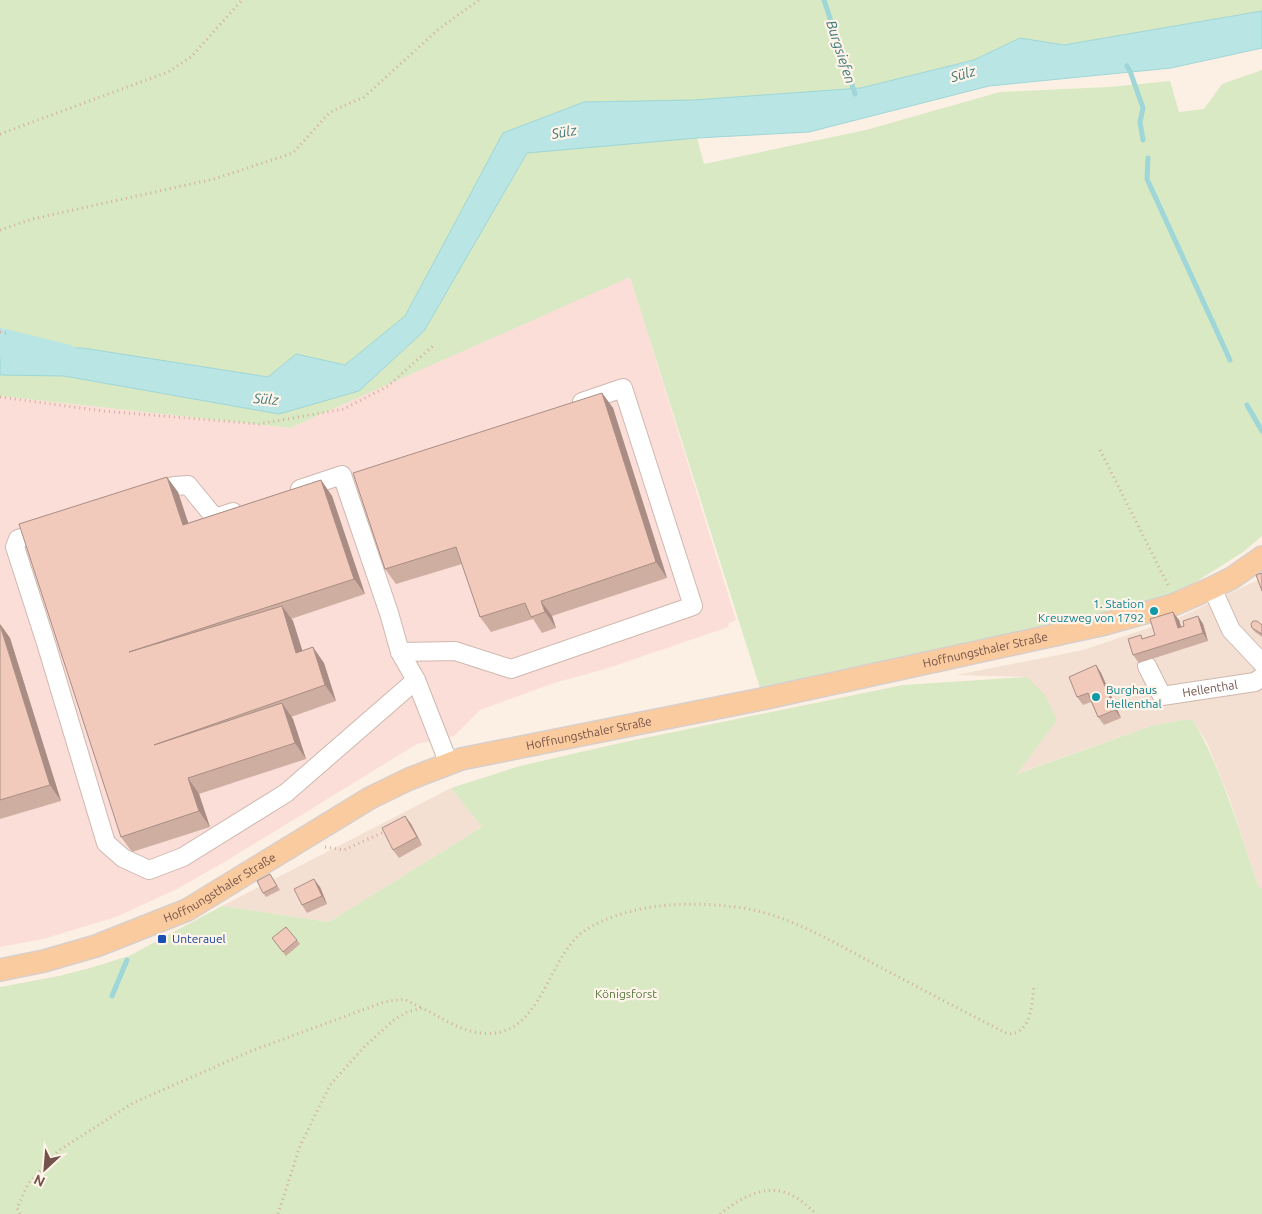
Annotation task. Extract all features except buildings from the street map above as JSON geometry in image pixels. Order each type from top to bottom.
[{"type":"main road","name":"Hoffnungsthaler Straße","points":[[0,970],[44,961],[96,946],[187,910],[370,798],[408,779],[449,764],[472,757],[752,701],[1106,624],[1177,604],[1232,578],[1262,557]]},
{"type":"lane","points":[[400,652],[455,650],[511,669],[693,606],[623,388],[566,408]]},
{"type":"lane","points":[[288,494],[342,475],[389,613],[400,652],[416,680],[449,764]]},
{"type":"lane","points":[[347,489],[366,482]]},
{"type":"lane","points":[[137,499],[174,486],[188,485],[215,518],[252,506]]},
{"type":"lane","points":[[64,524],[18,539],[15,547],[106,842],[123,858],[149,870],[183,857],[286,793],[416,680]]},
{"type":"lane","points":[[1212,588],[1231,630],[1262,663]]},
{"type":"lane","name":"Hellenthal","points":[[1147,666],[1162,696],[1255,682],[1262,677]]},
{"type":"path","points":[[0,134],[168,72],[191,57],[242,0]]},
{"type":"path","points":[[0,230],[32,219],[214,178],[293,153],[330,112],[364,97],[440,28],[480,0]]},
{"type":"path","points":[[0,332],[6,333]]},
{"type":"path","points":[[0,397],[103,411],[259,424],[344,409],[388,386],[434,345]]},
{"type":"path","points":[[1100,450],[1177,604]]},
{"type":"path","points":[[298,841],[344,850],[386,830]]},
{"type":"path","points":[[20,1214],[17,1208],[28,1184],[58,1151],[133,1103],[251,1051],[384,1002],[404,999],[461,1028],[480,1033],[503,1031],[518,1024],[528,1015],[576,937],[587,929],[606,920],[632,911],[657,906],[685,904],[744,908],[795,924],[1008,1034],[1016,1034],[1022,1029],[1029,1018],[1034,985]]},
{"type":"path","points":[[278,1214],[300,1146],[330,1084],[363,1048],[394,1020],[407,1012],[422,1008]]},
{"type":"path","points":[[720,1214],[735,1202],[756,1192],[774,1189],[795,1197],[817,1214]]},
{"type":"shaded area","points":[[630,276],[736,620],[728,624],[729,627],[602,670],[554,683],[480,710],[454,736],[417,744],[228,860],[177,889],[116,917],[43,939],[0,947],[0,396],[290,428]]},
{"type":"shaded area","points":[[1262,578],[1262,888],[1259,890],[1230,800],[1207,743],[1193,720],[1182,720],[1151,726],[1016,774],[1057,720],[1027,677],[956,675],[1083,650],[1178,618]]},
{"type":"shaded area","points":[[451,788],[482,827],[329,922],[222,906]]},
{"type":"green space","points":[[0,0],[1262,0],[1262,11],[1064,45],[1020,38],[974,60],[861,88],[697,138],[704,164],[866,130],[1000,92],[1109,87],[1170,81],[1179,112],[1204,109],[1222,84],[1262,70],[1262,536],[1243,552],[1172,597],[1156,602],[761,691],[630,277],[290,428],[0,396]]},
{"type":"green space","name":"Königsforst","points":[[1027,677],[1045,695],[1057,720],[1017,774],[1151,726],[1182,720],[1193,720],[1214,761],[1259,889],[1262,888],[1262,1214],[0,1214],[0,987],[59,976],[129,956],[222,906],[329,922],[482,827],[451,788],[520,766],[620,743],[903,685]]},
{"type":"water","points":[[1262,11],[1262,48],[1171,68],[989,86],[809,132],[697,138],[527,153],[424,331],[359,391],[279,414],[64,376],[0,375],[0,349],[83,348],[268,377],[296,354],[345,365],[405,316],[503,133],[584,102],[694,100],[861,88],[974,60],[1020,38],[1064,45]]},
{"type":"waterway","name":"Burgsiefen","points":[[824,0],[855,94]]},
{"type":"waterway","points":[[1127,66],[1143,108],[1140,122],[1143,140]]},
{"type":"waterway","points":[[1148,158],[1147,179],[1230,360]]},
{"type":"waterway","name":"Sülz","points":[[0,343],[65,359]]},
{"type":"waterway","points":[[1247,405],[1262,431]]},
{"type":"waterway","points":[[112,996],[127,960]]},
{"type":"place","name":"1. Station Kreuzweg von 1792","points":[[1154,611]]},
{"type":"place","name":"Burghaus Hellenthal","points":[[1096,697]]},
{"type":"place","name":"Unterauel","points":[[162,939]]}]
